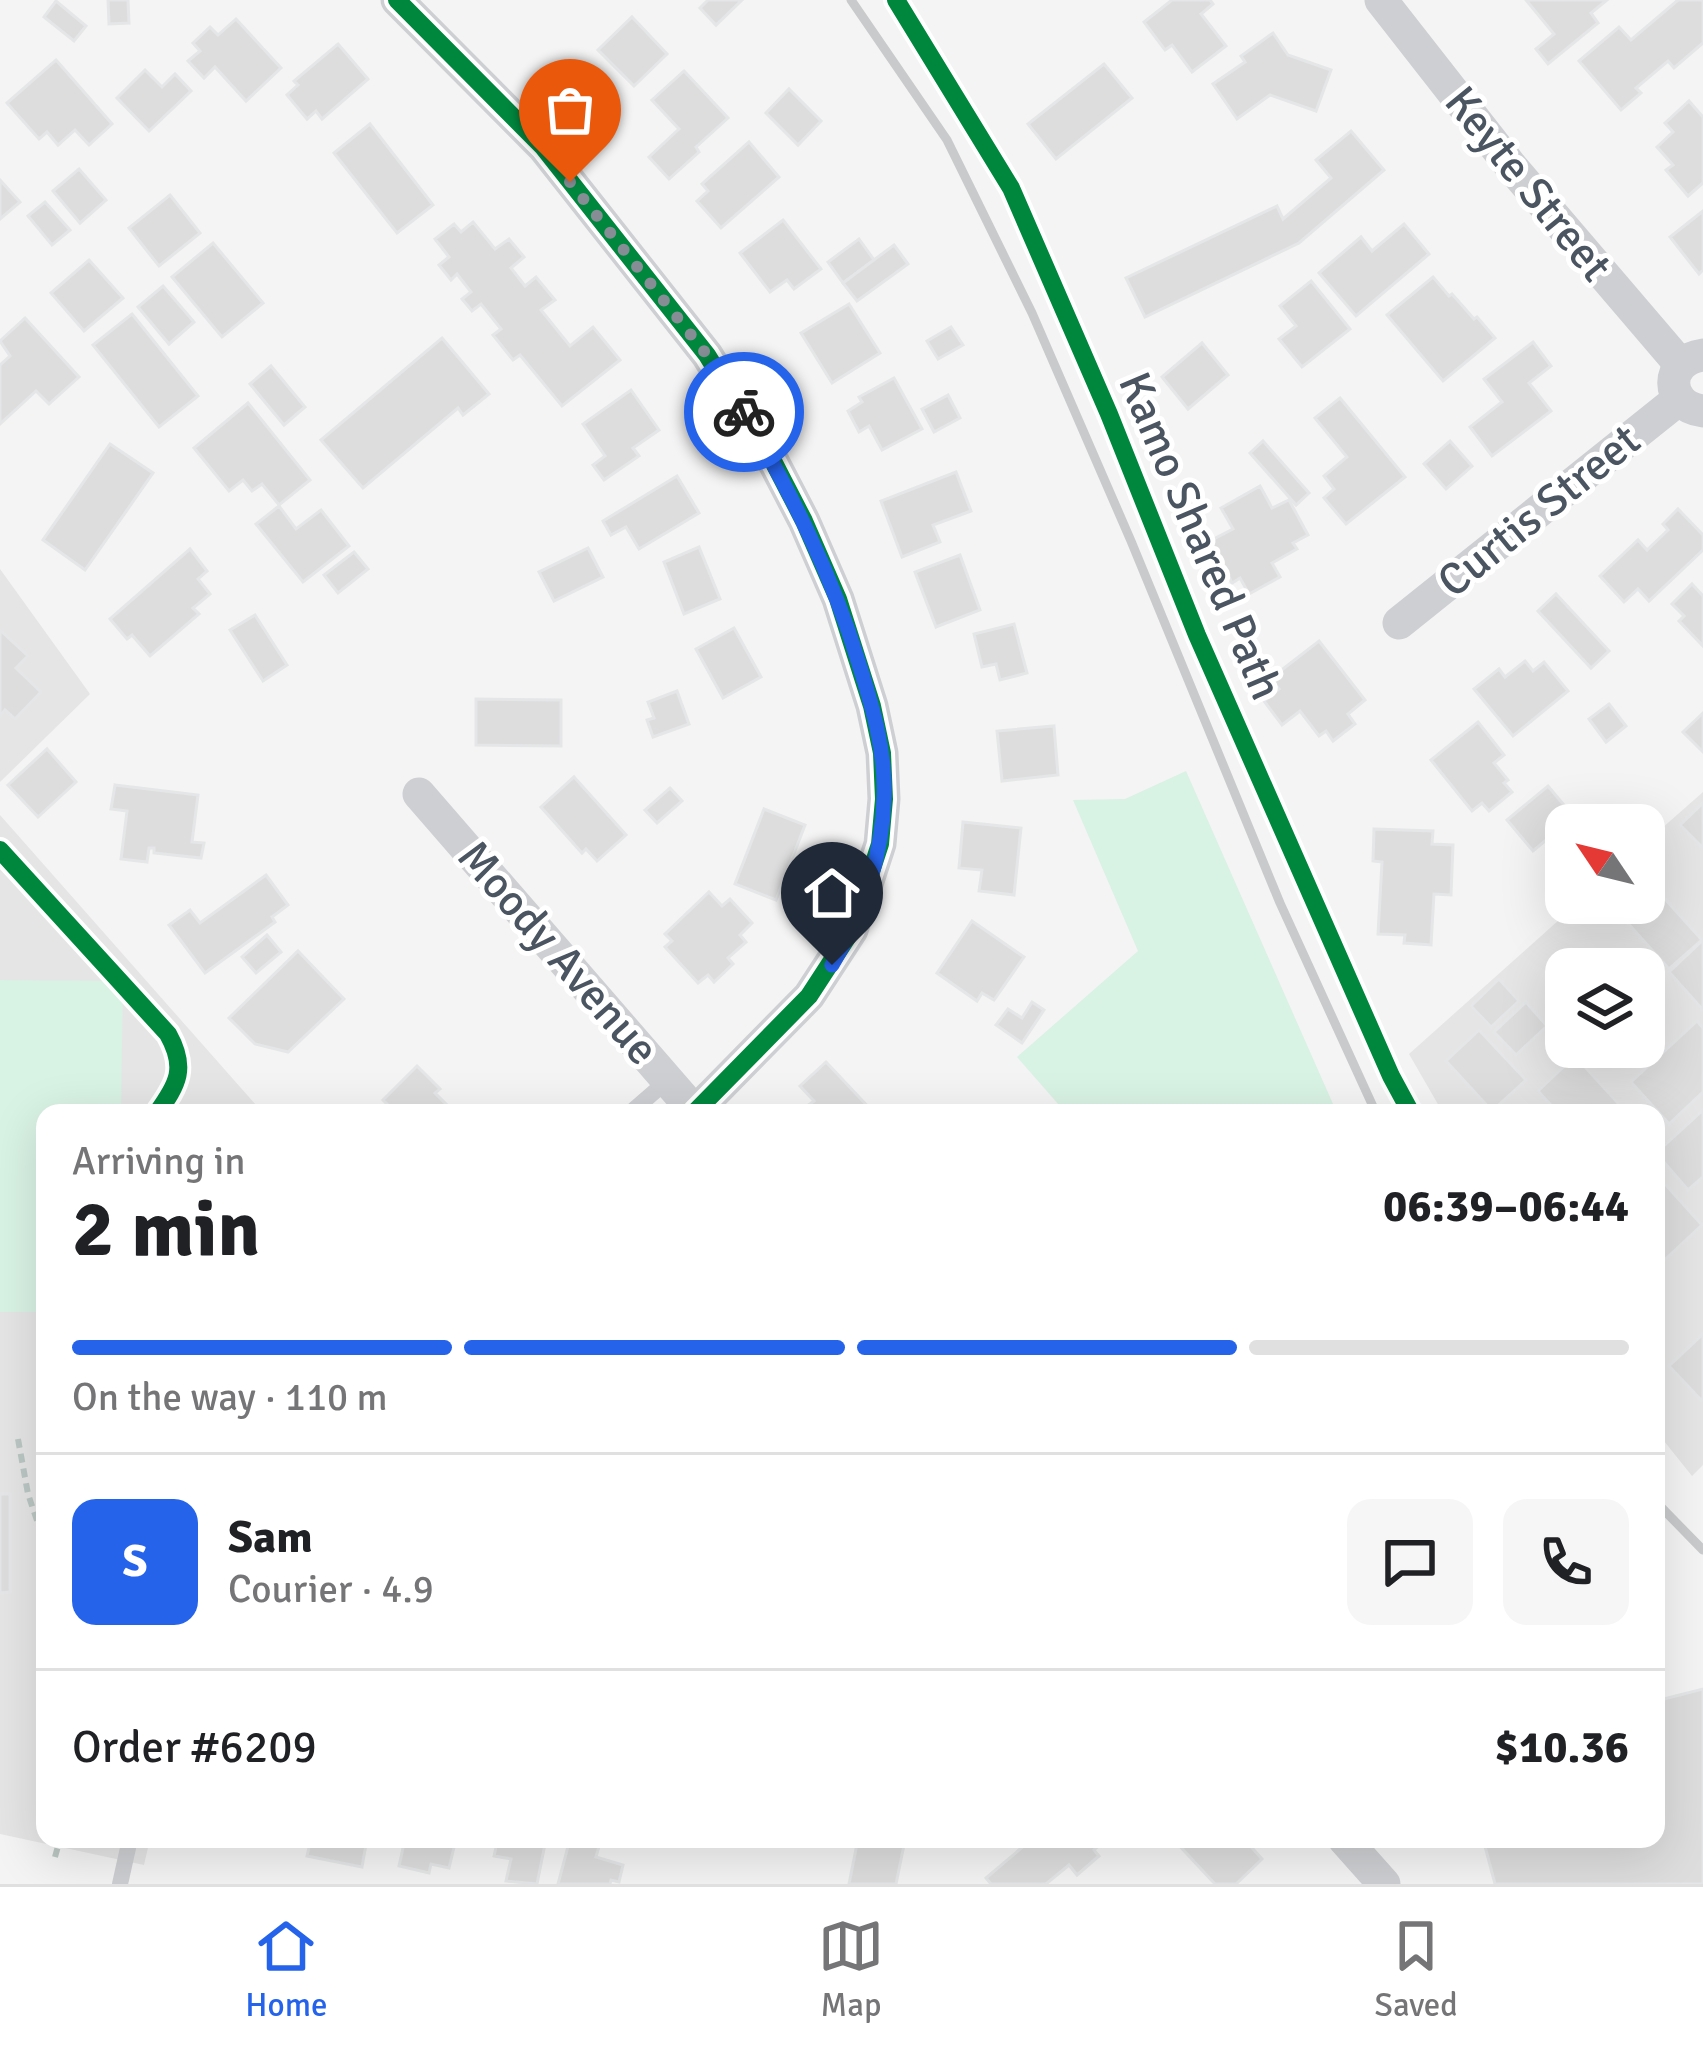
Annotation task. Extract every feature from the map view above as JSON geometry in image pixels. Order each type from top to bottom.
[{"type":"street","points":[[397,0],[543,147],[707,355],[804,521],[838,599],[872,706],[882,753],[880,844],[852,930],[809,996],[703,1104]]},
{"type":"street","name":"Keyte Street","points":[[1381,0],[1510,165],[1691,360]]},
{"type":"street","points":[[1691,360],[1673,382],[1691,405]]},
{"type":"street","name":"Curtis Street","points":[[1400,623],[1691,405]]},
{"type":"street","name":"Moody Avenue","points":[[419,794],[688,1104]]},
{"type":"street","points":[[1352,1848],[1384,1884]]},
{"type":"lane","points":[[640,1104],[668,1080]]},
{"type":"lane","points":[[120,1884],[128,1848]]},
{"type":"path","points":[[16,1437],[36,1518]]},
{"type":"path","points":[[55,1858],[58,1848]]},
{"type":"shaded area","points":[[0,569],[90,694],[0,782]]},
{"type":"shaded area","points":[[1703,792],[1703,1465],[1692,1476],[1665,1442],[1665,1104],[1438,1104],[1409,1054],[1554,924],[1665,924],[1665,825]]},
{"type":"shaded area","points":[[0,815],[255,1104],[36,1104],[36,1842],[0,1834]]},
{"type":"shaded area","points":[[65,1848],[148,1848],[144,1865]]},
{"type":"green space","points":[[1186,771],[1333,1104],[1058,1104],[1017,1057],[1138,951],[1073,800],[1125,799]]},
{"type":"green space","points":[[0,980],[123,981],[121,1104],[36,1104],[36,1312],[0,1312]]},
{"type":"building","points":[[108,0],[128,0],[129,23],[109,24]]},
{"type":"building","points":[[708,0],[742,0],[716,25],[700,8]]},
{"type":"building","points":[[1172,0],[1210,0],[1213,4],[1201,14],[1226,46],[1192,72],[1172,45],[1165,50],[1144,22]]},
{"type":"building","points":[[1526,0],[1607,0],[1591,13],[1598,23],[1548,64],[1536,49],[1554,34]]},
{"type":"building","points":[[1678,0],[1703,0],[1703,43],[1674,68],[1668,61],[1636,88],[1641,93],[1621,110],[1579,61],[1619,27],[1631,40]]},
{"type":"building","points":[[56,1],[86,26],[74,41],[44,17]]},
{"type":"building","points":[[632,17],[667,54],[634,86],[598,50]]},
{"type":"building","points":[[236,19],[281,68],[246,101],[215,67],[204,78],[188,61],[200,51],[193,43],[210,27],[218,35]]},
{"type":"building","points":[[1273,33],[1288,55],[1331,70],[1316,111],[1270,95],[1237,119],[1213,84],[1245,62],[1241,56]]},
{"type":"building","points":[[338,44],[368,79],[322,119],[316,111],[307,119],[287,95],[298,85],[294,81]]},
{"type":"building","points":[[56,60],[112,124],[89,145],[75,130],[58,145],[47,132],[39,139],[7,103]]},
{"type":"building","points":[[1104,64],[1132,98],[1056,159],[1028,124]]},
{"type":"building","points":[[145,70],[162,87],[175,74],[191,91],[149,131],[117,98]]},
{"type":"building","points":[[684,71],[728,118],[669,179],[649,157],[679,129],[652,100]]},
{"type":"building","points":[[789,89],[821,121],[798,145],[766,113]]},
{"type":"building","points":[[1689,101],[1703,117],[1703,183],[1688,196],[1666,170],[1673,165],[1657,147],[1673,132],[1665,123]]},
{"type":"building","points":[[370,124],[433,205],[397,233],[334,153]]},
{"type":"building","points":[[1351,131],[1384,170],[1299,243],[1145,317],[1126,278],[1277,206],[1283,219],[1331,178],[1316,160]]},
{"type":"building","points":[[749,142],[779,177],[721,228],[697,201],[708,191],[702,184]]},
{"type":"building","points":[[79,169],[106,200],[80,223],[53,191]]},
{"type":"building","points":[[0,180],[20,202],[0,219]]},
{"type":"building","points":[[170,195],[200,233],[159,266],[129,228]]},
{"type":"building","points":[[45,202],[70,230],[52,245],[28,216]]},
{"type":"building","points":[[1703,211],[1703,270],[1699,274],[1670,237]]},
{"type":"building","points":[[783,220],[821,269],[794,289],[787,280],[770,292],[740,253]]},
{"type":"building","points":[[473,222],[495,249],[509,239],[524,257],[511,268],[525,286],[536,277],[555,300],[541,310],[570,346],[593,327],[620,360],[562,406],[520,355],[513,360],[493,335],[501,329],[481,304],[472,311],[462,299],[471,292],[457,274],[451,280],[439,265],[449,257],[435,239],[454,224],[461,232]]},
{"type":"building","points":[[1404,224],[1429,254],[1356,316],[1319,273],[1361,237],[1372,251]]},
{"type":"building","points":[[859,239],[874,260],[843,283],[828,262]]},
{"type":"building","points":[[213,243],[263,303],[222,337],[172,277]]},
{"type":"building","points":[[894,245],[908,264],[857,301],[843,283]]},
{"type":"building","points":[[89,260],[123,298],[84,331],[51,293]]},
{"type":"building","points":[[1433,277],[1495,338],[1443,381],[1387,315]]},
{"type":"building","points":[[1311,281],[1350,329],[1302,367],[1279,339],[1296,326],[1280,306]]},
{"type":"building","points":[[163,286],[194,322],[169,344],[138,307]]},
{"type":"building","points":[[849,304],[880,353],[832,383],[801,333]]},
{"type":"building","points":[[132,314],[198,396],[159,427],[93,345]]},
{"type":"building","points":[[25,318],[79,377],[49,404],[36,391],[0,424],[0,365],[10,356],[0,341]]},
{"type":"building","points":[[951,327],[963,345],[938,359],[927,341]]},
{"type":"building","points":[[442,338],[489,394],[463,415],[458,408],[363,488],[321,440]]},
{"type":"building","points":[[1533,342],[1551,366],[1529,383],[1551,411],[1492,456],[1470,427],[1502,402],[1484,379]]},
{"type":"building","points":[[1202,343],[1228,375],[1188,409],[1162,377]]},
{"type":"building","points":[[271,366],[305,407],[284,425],[250,384]]},
{"type":"building","points":[[894,378],[922,429],[882,450],[869,426],[859,432],[848,411],[862,402],[859,397]]},
{"type":"building","points":[[631,390],[659,430],[633,448],[639,456],[604,480],[593,465],[605,456],[583,424]]},
{"type":"building","points":[[948,395],[960,418],[934,432],[922,409]]},
{"type":"building","points":[[1340,398],[1405,477],[1346,524],[1324,498],[1334,489],[1324,476],[1347,457],[1315,418]]},
{"type":"building","points":[[248,403],[310,480],[279,505],[262,484],[252,491],[243,480],[229,491],[194,448]]},
{"type":"building","points":[[1263,441],[1309,493],[1296,505],[1250,453]]},
{"type":"building","points":[[1450,441],[1472,466],[1446,489],[1424,464]]},
{"type":"building","points":[[110,444],[153,473],[85,570],[43,540]]},
{"type":"building","points":[[956,472],[971,511],[933,525],[940,542],[902,557],[881,501]]},
{"type":"building","points":[[677,476],[699,513],[639,549],[626,527],[611,535],[603,521]]},
{"type":"building","points":[[1260,486],[1272,508],[1289,500],[1308,535],[1293,543],[1297,549],[1272,563],[1280,577],[1249,594],[1240,578],[1232,583],[1210,541],[1233,529],[1221,508]]},
{"type":"building","points":[[279,506],[296,529],[321,510],[349,546],[303,582],[256,524]]},
{"type":"building","points":[[1678,509],[1703,535],[1703,550],[1649,601],[1638,589],[1624,602],[1600,576],[1638,540],[1647,550],[1668,530],[1663,524]]},
{"type":"building","points":[[699,547],[720,599],[684,614],[664,562]]},
{"type":"building","points":[[588,548],[603,577],[554,601],[539,572]]},
{"type":"building","points":[[190,549],[207,571],[198,579],[210,594],[193,608],[199,614],[150,656],[110,619]]},
{"type":"building","points":[[354,552],[368,569],[338,593],[324,575]]},
{"type":"building","points":[[960,555],[980,610],[936,627],[915,572]]},
{"type":"building","points":[[1692,584],[1703,596],[1703,646],[1679,621],[1684,616],[1672,604]]},
{"type":"building","points":[[1556,594],[1609,651],[1591,668],[1538,611]]},
{"type":"building","points":[[255,615],[287,665],[263,681],[230,630]]},
{"type":"building","points":[[1014,624],[1027,673],[1000,680],[996,664],[982,667],[974,634]]},
{"type":"building","points":[[734,628],[761,677],[723,698],[696,649]]},
{"type":"building","points":[[0,630],[28,656],[16,668],[41,692],[15,719],[5,710],[0,716]]},
{"type":"building","points":[[1319,641],[1365,700],[1348,714],[1355,724],[1333,741],[1326,731],[1319,736],[1300,711],[1282,725],[1264,701],[1279,689],[1270,679]]},
{"type":"building","points":[[1525,661],[1533,671],[1544,662],[1568,691],[1513,736],[1474,689],[1499,669],[1505,677]]},
{"type":"building","points":[[677,691],[689,724],[653,737],[647,720],[654,718],[648,702]]},
{"type":"building","points":[[476,699],[561,700],[561,746],[476,745]]},
{"type":"building","points":[[1609,704],[1626,726],[1606,742],[1589,719]]},
{"type":"building","points":[[1703,713],[1703,752],[1683,732]]},
{"type":"building","points":[[1478,722],[1504,755],[1494,763],[1512,792],[1489,811],[1482,803],[1472,811],[1431,760]]},
{"type":"building","points":[[1054,726],[1058,775],[1002,781],[997,731]]},
{"type":"building","points":[[47,749],[76,782],[38,817],[8,785]]},
{"type":"building","points":[[574,777],[626,835],[597,861],[586,849],[582,853],[541,807]]},
{"type":"building","points":[[115,785],[198,795],[192,842],[204,843],[201,858],[154,853],[149,848],[147,862],[121,859],[127,811],[111,809]]},
{"type":"building","points":[[1548,786],[1563,804],[1545,804],[1545,841],[1533,851],[1507,820]]},
{"type":"building","points":[[670,788],[682,801],[657,823],[645,810]]},
{"type":"building","points":[[1703,803],[1703,848],[1680,825]]},
{"type":"building","points":[[764,809],[805,825],[776,900],[735,884]]},
{"type":"building","points":[[963,822],[1021,828],[1014,895],[979,891],[982,870],[959,868]]},
{"type":"building","points":[[1374,829],[1433,831],[1432,844],[1453,845],[1451,895],[1434,894],[1431,945],[1404,943],[1405,935],[1378,934],[1382,862],[1373,861]]},
{"type":"building","points":[[266,875],[288,905],[272,917],[275,922],[205,973],[169,925],[190,910],[200,923]]},
{"type":"building","points":[[709,892],[722,906],[730,899],[752,923],[740,935],[746,942],[728,958],[733,964],[714,982],[708,975],[698,983],[665,947],[672,941],[665,934]]},
{"type":"building","points":[[1665,899],[1702,940],[1669,969],[1665,948],[1650,948],[1628,924],[1665,924]]},
{"type":"building","points":[[972,921],[1024,957],[994,1000],[982,993],[977,1001],[937,973]]},
{"type":"building","points":[[267,935],[281,952],[256,973],[242,957]]},
{"type":"building","points":[[1703,940],[1703,1010],[1669,972]]},
{"type":"building","points":[[298,951],[344,999],[288,1052],[255,1044],[229,1018]]},
{"type":"building","points":[[1499,979],[1519,1001],[1491,1027],[1471,1006]]},
{"type":"building","points":[[1032,1002],[1044,1010],[1022,1043],[996,1025],[1008,1009],[1022,1018]]},
{"type":"building","points":[[1526,1002],[1545,1024],[1516,1055],[1494,1032]]},
{"type":"building","points":[[1697,1021],[1703,1028],[1703,1092],[1669,1124],[1665,1104],[1651,1104],[1631,1082],[1646,1068],[1665,1068],[1665,1051]]},
{"type":"building","points":[[1479,1030],[1526,1080],[1500,1104],[1486,1104],[1446,1061]]},
{"type":"building","points":[[826,1062],[866,1104],[810,1104],[814,1101],[800,1086]]},
{"type":"building","points":[[417,1066],[440,1089],[435,1093],[446,1104],[387,1104],[383,1100]]},
{"type":"building","points":[[1562,1068],[1586,1068],[1619,1104],[1550,1104],[1538,1091]]},
{"type":"building","points":[[1703,1110],[1703,1177],[1688,1190],[1665,1163],[1665,1145]]},
{"type":"building","points":[[1665,1184],[1702,1225],[1665,1260]]},
{"type":"building","points":[[1703,1334],[1703,1398],[1701,1400],[1669,1366]]},
{"type":"building","points":[[0,1494],[10,1494],[10,1592],[0,1593]]},
{"type":"building","points":[[1703,1689],[1703,1884],[1495,1884],[1485,1848],[1665,1848],[1665,1699]]},
{"type":"building","points":[[309,1848],[365,1848],[362,1867],[307,1856]]},
{"type":"building","points":[[403,1848],[454,1848],[449,1868],[431,1864],[429,1873],[399,1866]]},
{"type":"building","points":[[496,1848],[544,1848],[537,1884],[506,1881],[511,1859],[494,1856]]},
{"type":"building","points":[[568,1848],[598,1848],[596,1857],[623,1865],[619,1882],[558,1884]]},
{"type":"building","points":[[856,1848],[903,1848],[896,1884],[849,1884]]},
{"type":"building","points":[[1021,1848],[1096,1848],[1099,1856],[1077,1875],[1069,1865],[1046,1884],[991,1884],[986,1878]]},
{"type":"building","points":[[1182,1848],[1252,1848],[1262,1859],[1236,1884],[1215,1884]]},
{"type":"railway","points":[[851,0],[947,140],[1032,313],[1280,903],[1372,1104]]},
{"type":"railway","points":[[1665,1511],[1703,1550]]},
{"type":"cycle path","points":[[397,0],[543,147],[707,355],[804,521],[838,599],[872,706],[882,753],[880,844],[852,930],[809,996],[703,1104]]},
{"type":"cycle path","name":"Kamo Shared Path","points":[[896,0],[1011,188],[1109,414],[1197,635],[1406,1104]]},
{"type":"cycle path","points":[[0,850],[168,1034],[178,1075],[163,1104]]},
{"type":"way so far","points":[[570,182],[707,355],[744,412]]},
{"type":"route","points":[[744,412],[804,521],[838,599],[882,753],[880,844],[852,930],[832,965]]}]
